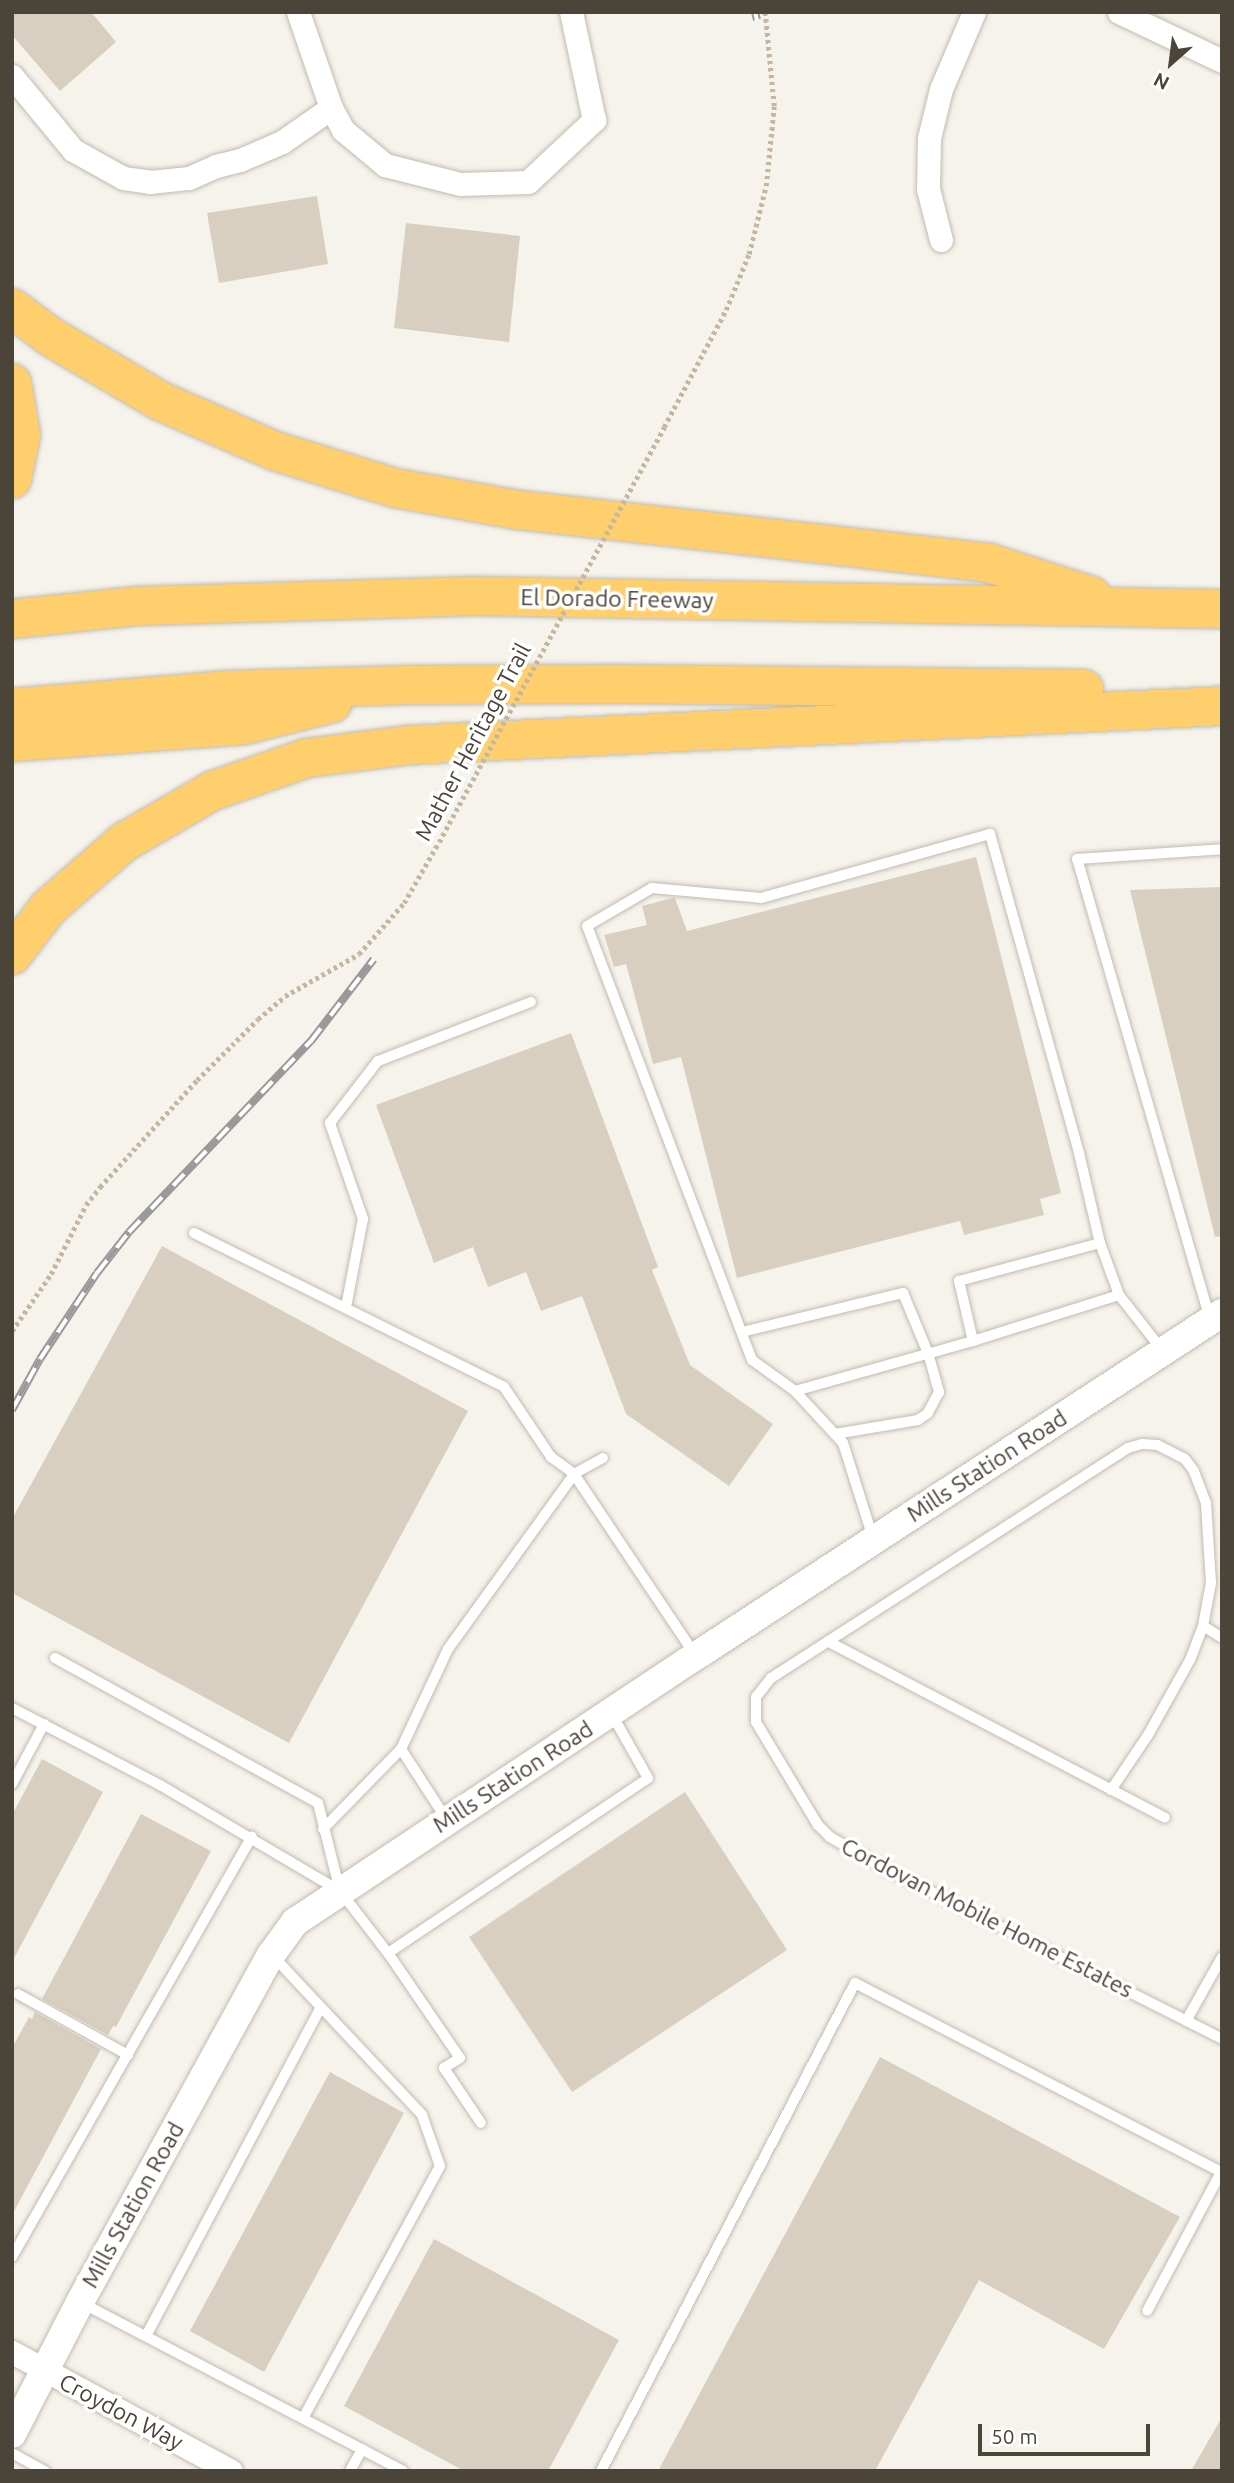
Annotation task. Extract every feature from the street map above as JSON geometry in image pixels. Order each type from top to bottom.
[{"type":"highway","points":[[12,308],[51,337],[160,401],[275,451],[395,488],[519,510],[989,563],[1131,609]]},
{"type":"highway","points":[[12,383],[21,435],[12,479]]},
{"type":"highway","name":"El Dorado Freeway","points":[[12,619],[138,606],[468,596],[1222,609]]},
{"type":"highway","points":[[12,708],[230,690],[407,685],[618,684],[1222,690]]},
{"type":"highway","points":[[12,742],[244,725],[407,685]]},
{"type":"highway","points":[[12,955],[48,908],[124,842],[212,791],[307,758],[408,745],[1222,706]]},
{"type":"street","points":[[298,12],[331,108],[343,130],[385,165],[460,184],[527,181],[594,120],[571,12]]},
{"type":"street","points":[[941,240],[928,190],[929,138],[941,89],[974,12]]},
{"type":"street","points":[[1119,12],[1222,61]]},
{"type":"street","points":[[12,76],[74,150],[123,178],[150,182],[189,178],[216,166],[240,160],[282,142],[331,108]]},
{"type":"street","name":"Mills Station Road","points":[[12,2434],[80,2302],[271,1955],[295,1922],[696,1656],[1216,1317]]},
{"type":"street","name":"Croydon Way","points":[[12,2352],[231,2471]]},
{"type":"lane","points":[[874,1540],[843,1443],[796,1391],[752,1360],[587,926],[652,888],[761,898],[990,834],[1079,1153],[1100,1243],[1119,1295],[1163,1351]]},
{"type":"lane","points":[[1216,1317],[1077,859],[1222,849]]},
{"type":"lane","points":[[346,1307],[363,1219],[330,1123],[378,1061],[531,1002]]},
{"type":"lane","points":[[194,1233],[504,1387],[551,1457],[574,1474],[696,1656]]},
{"type":"lane","points":[[974,1341],[959,1281],[1100,1243]]},
{"type":"lane","points":[[742,1332],[903,1293],[928,1353],[939,1392],[928,1413],[918,1420],[835,1434]]},
{"type":"lane","points":[[796,1391],[974,1341],[1119,1295]]},
{"type":"lane","name":"Cordovan Mobile Home Estates","points":[[1111,1790],[1173,1693],[1203,1626],[1211,1583],[1206,1503],[1194,1471],[1185,1460],[1165,1447],[1142,1444],[1128,1448],[771,1678],[755,1697],[756,1722],[818,1825],[830,1837],[894,1873],[1222,2039]]},
{"type":"lane","points":[[323,1829],[401,1749],[448,1648],[574,1474],[603,1458]]},
{"type":"lane","points":[[1203,1626],[1222,1637]]},
{"type":"lane","points":[[830,1642],[1165,1818]]},
{"type":"lane","points":[[55,1658],[318,1803],[340,1891]]},
{"type":"lane","points":[[12,1708],[252,1837],[340,1891],[388,1953],[460,2058],[444,2068],[481,2123]]},
{"type":"lane","points":[[388,1953],[648,1778],[611,1713]]},
{"type":"lane","points":[[12,1784],[44,1724]]},
{"type":"lane","points":[[401,1749],[447,1820]]},
{"type":"lane","points":[[12,2257],[252,1837]]},
{"type":"lane","points":[[271,1955],[422,2115],[440,2166],[303,2418]]},
{"type":"lane","points":[[1186,2021],[1222,1957]]},
{"type":"lane","points":[[601,2471],[855,1983],[1221,2172],[1147,2311]]},
{"type":"lane","points":[[18,1994],[128,2055]]},
{"type":"lane","points":[[146,2336],[320,2009]]},
{"type":"lane","points":[[80,2302],[404,2471]]},
{"type":"lane","points":[[350,2471],[362,2449]]},
{"type":"lane","points":[[12,2452],[45,2471]]},
{"type":"path","name":"Mather Heritage Trail","points":[[12,1331],[51,1274],[86,1205],[100,1187],[197,1080],[258,1019],[285,996],[359,954],[404,903],[439,842],[726,310],[749,254],[766,186],[774,106],[765,12]]},
{"type":"building","points":[[12,12],[91,12],[116,42],[60,91],[12,35]]},
{"type":"building","points":[[317,196],[328,264],[219,283],[207,213]]},
{"type":"building","points":[[406,223],[520,236],[509,342],[394,328]]},
{"type":"building","points":[[976,857],[1061,1193],[1040,1199],[1044,1215],[964,1235],[960,1221],[737,1278],[681,1057],[653,1064],[626,964],[614,967],[604,935],[647,925],[642,906],[672,898],[675,898],[687,931]]},
{"type":"building","points":[[1222,887],[1222,1236],[1215,1237],[1130,890]]},
{"type":"building","points":[[571,1033],[658,1267],[652,1270],[690,1365],[773,1424],[729,1486],[626,1414],[582,1296],[541,1311],[526,1272],[488,1287],[473,1247],[434,1263],[376,1105]]},
{"type":"building","points":[[162,1246],[468,1411],[289,1743],[12,1593],[12,1519]]},
{"type":"building","points":[[42,1759],[103,1792],[12,1962],[12,1815]]},
{"type":"building","points":[[685,1792],[787,1950],[572,2092],[469,1937]]},
{"type":"building","points":[[141,1814],[211,1851],[116,2027],[113,2026],[108,2035],[42,1999]]},
{"type":"building","points":[[35,2012],[101,2049],[12,2215],[12,2048],[29,2017],[32,2019]]},
{"type":"building","points":[[880,2057],[1180,2217],[1104,2349],[979,2280],[875,2471],[658,2471]]},
{"type":"building","points":[[330,2072],[404,2113],[264,2372],[190,2331]]},
{"type":"building","points":[[434,2239],[619,2340],[548,2471],[464,2471],[344,2406]]},
{"type":"building","points":[[1222,2417],[1222,2471],[1191,2471]]},
{"type":"railway","points":[[755,12],[757,20]]},
{"type":"railway","points":[[12,1410],[40,1359],[97,1273],[129,1232],[311,1041],[374,959]]}]
